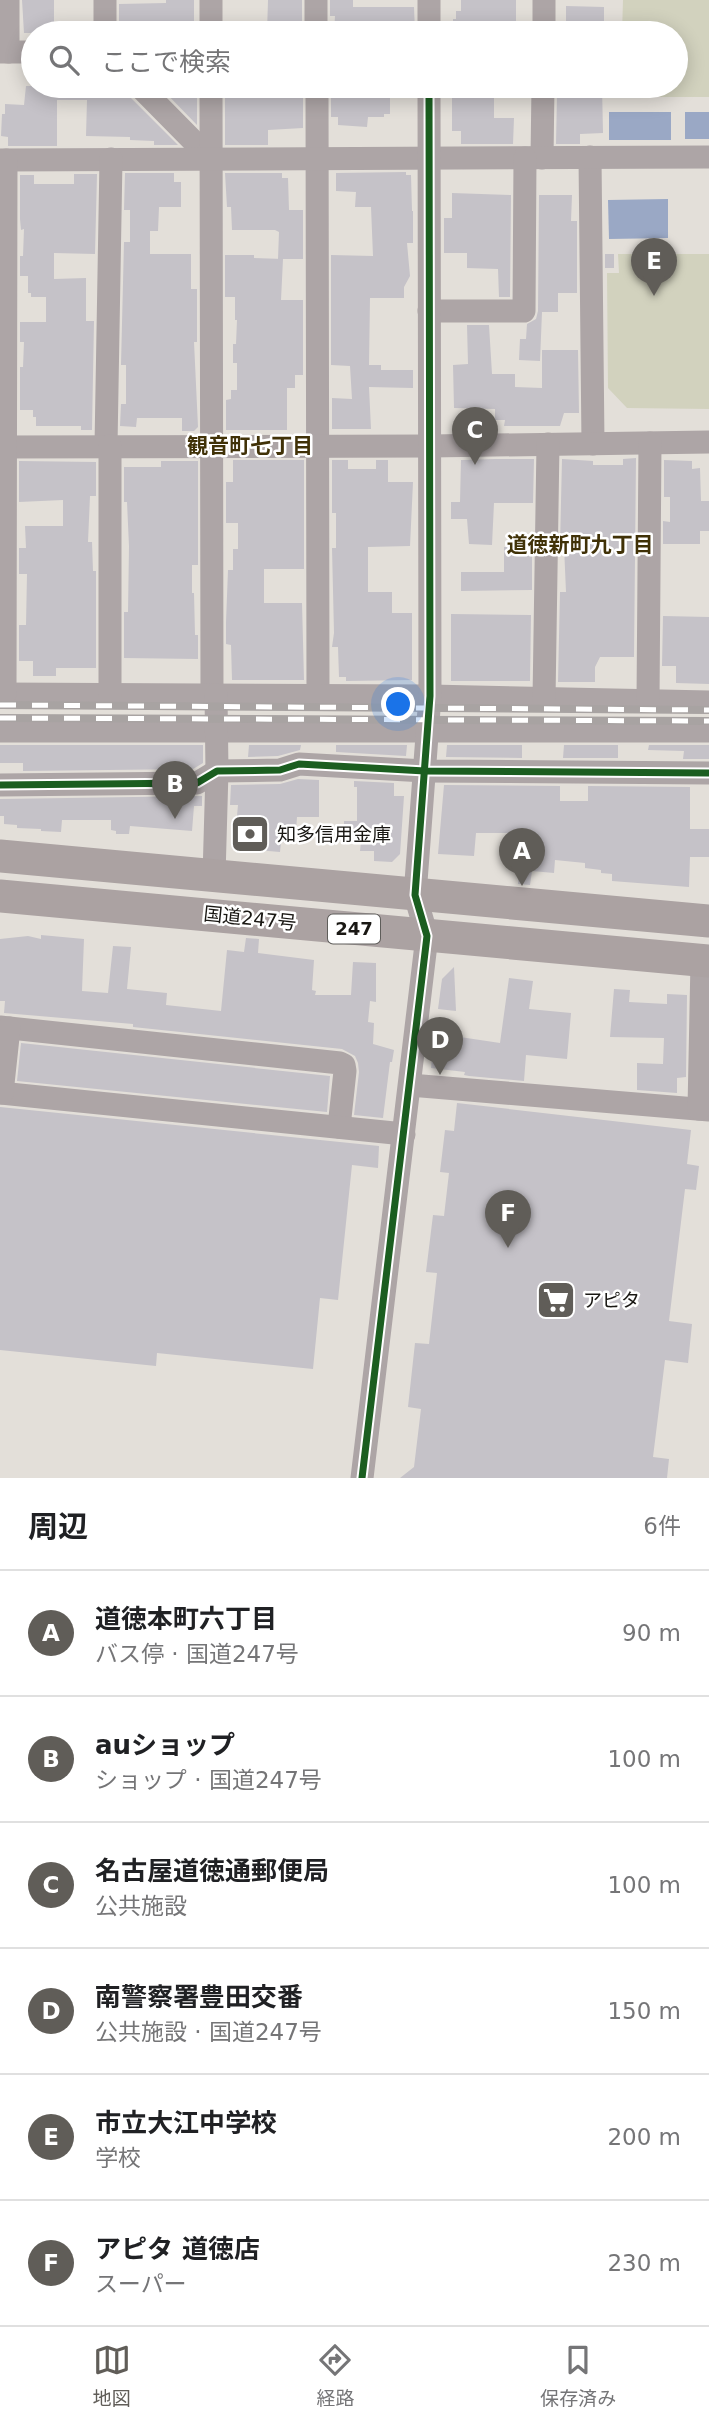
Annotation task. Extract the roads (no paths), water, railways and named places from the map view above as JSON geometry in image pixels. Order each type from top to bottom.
[{"type":"highway","name":"国道247号","points":[[0,856],[709,921]]},
{"type":"highway","name":"国道247号","points":[[0,896],[705,961]]},
{"type":"street","points":[[4,52],[8,0]]},
{"type":"street","points":[[105,21],[106,0]]},
{"type":"street","points":[[211,0],[211,21]]},
{"type":"street","points":[[316,0],[316,21]]},
{"type":"street","points":[[429,0],[429,21]]},
{"type":"street","points":[[544,0],[544,21]]},
{"type":"street","points":[[151,98],[211,159]]},
{"type":"street","points":[[211,98],[214,695],[218,731],[214,876]]},
{"type":"street","points":[[317,98],[318,696]]},
{"type":"street","points":[[362,1478],[427,936],[415,895],[430,696],[429,98]]},
{"type":"street","points":[[429,311],[524,311],[534,158],[542,98]]},
{"type":"street","points":[[590,157],[593,444]]},
{"type":"street","points":[[709,157],[3,160],[3,694],[430,696],[709,702]]},
{"type":"street","points":[[110,694],[108,446],[111,159]]},
{"type":"street","points":[[3,447],[709,442]]},
{"type":"street","points":[[648,701],[650,443]]},
{"type":"street","points":[[544,699],[548,444]]},
{"type":"street","points":[[0,730],[709,731]]},
{"type":"street","points":[[0,785],[197,783],[217,771],[280,770],[299,764],[425,771],[709,773]]},
{"type":"street","points":[[410,1085],[704,1109],[705,961]]},
{"type":"street","points":[[339,1127],[345,1071],[344,1065],[340,1063],[5,1027],[1,1093],[404,1134]]},
{"type":"water","points":[[609,112],[671,112],[671,140],[609,140]]},
{"type":"water","points":[[685,112],[709,112],[709,139],[685,139]]},
{"type":"water","points":[[668,199],[668,238],[609,239],[608,200]]},
{"type":"railway","points":[[0,705],[709,710]]},
{"type":"railway","points":[[0,718],[709,721]]},
{"type":"place","name":"市立大江中学校","points":[[654,296]]},
{"type":"place","name":"名古屋道徳通郵便局","points":[[475,465]]},
{"type":"place","name":"auショップ","points":[[175,819]]},
{"type":"place","name":"知多信用金庫","points":[[250,834]]},
{"type":"place","name":"道徳本町六丁目","points":[[522,886]]},
{"type":"place","name":"南警察署豊田交番","points":[[440,1075]]},
{"type":"place","name":"アピタ 道徳店","points":[[508,1248]]},
{"type":"place","name":"アピタ","points":[[556,1300]]},
{"type":"district","name":"観音町七丁目","points":[[250,446]]},
{"type":"district","name":"道徳新町九丁目","points":[[580,545]]}]
